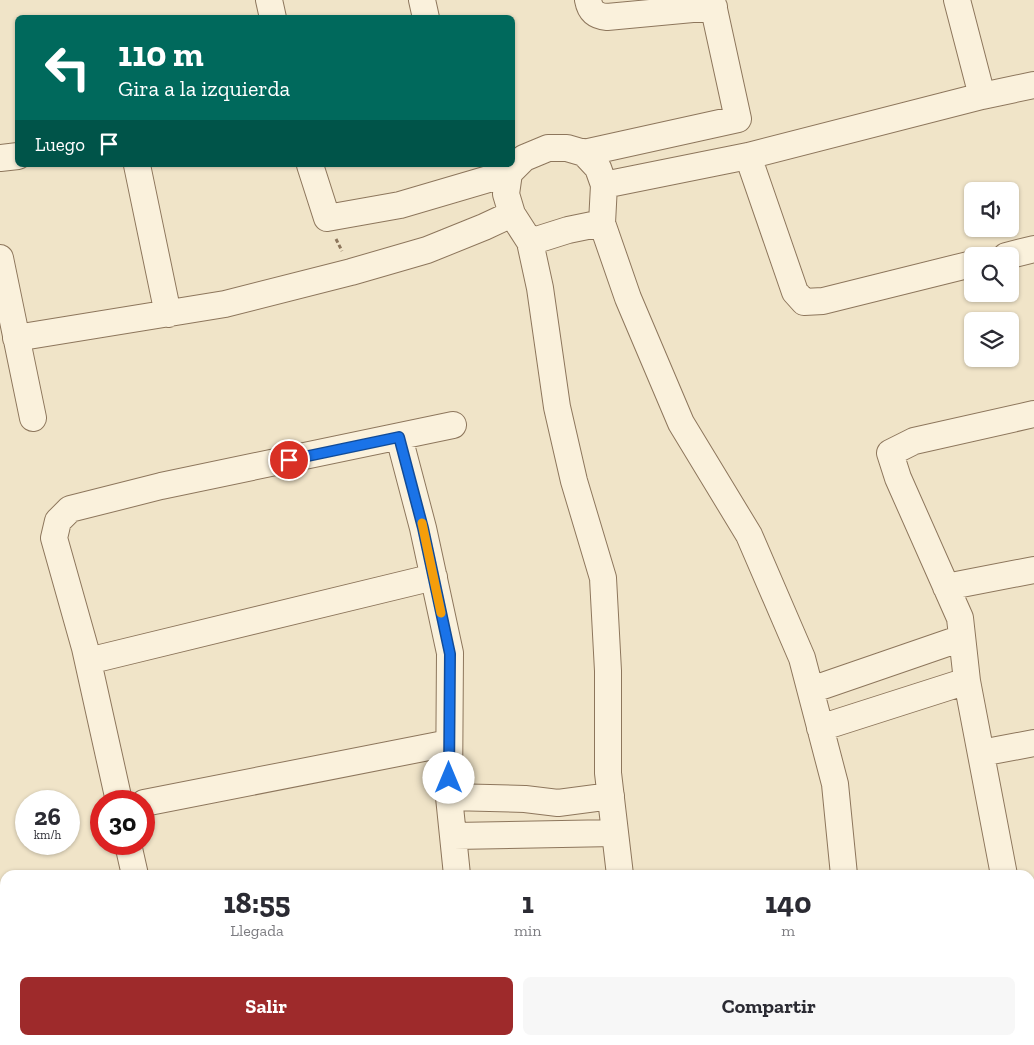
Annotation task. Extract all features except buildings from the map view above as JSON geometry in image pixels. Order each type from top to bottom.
[{"type":"street","points":[[269,0],[272,15]]},
{"type":"street","points":[[422,0],[425,15]]},
{"type":"street","points":[[311,167],[327,218],[400,205],[509,174],[524,158],[548,148],[567,148],[584,153],[738,118],[713,4],[606,17],[592,12],[588,0]]},
{"type":"street","points":[[958,0],[982,96]]},
{"type":"street","points":[[604,185],[748,156],[982,96],[1034,85]]},
{"type":"street","points":[[584,153],[598,168],[604,185],[602,223],[628,298],[681,423],[749,535],[802,658],[835,784],[844,870]]},
{"type":"street","points":[[0,158],[15,156]]},
{"type":"street","points":[[748,156],[795,292],[804,302],[823,301],[964,266]]},
{"type":"street","points":[[137,167],[168,314]]},
{"type":"street","points":[[509,174],[506,194],[512,214],[530,242],[540,288],[557,407],[574,481],[603,578],[608,671],[608,774],[619,870]]},
{"type":"street","points":[[16,338],[225,304],[352,272],[427,250],[512,214]]},
{"type":"street","points":[[530,242],[568,230],[602,223]]},
{"type":"street","points":[[1019,253],[1034,249]]},
{"type":"street","points":[[0,258],[33,418]]},
{"type":"street","points":[[1003,870],[967,681],[960,618],[898,478],[890,453],[914,441],[1034,414]]},
{"type":"street","points":[[117,790],[88,661],[54,538],[58,521],[70,510],[161,486],[453,425]]},
{"type":"street","points":[[399,437],[423,528],[450,654],[450,797],[457,870]]},
{"type":"street","points":[[946,588],[1034,570]]},
{"type":"street","points":[[88,661],[434,577]]},
{"type":"street","points":[[810,690],[962,638]]},
{"type":"street","points":[[820,728],[967,681]]},
{"type":"street","points":[[981,753],[1034,742]]},
{"type":"street","points":[[155,801],[449,743]]},
{"type":"street","points":[[450,797],[525,799],[558,803],[611,796]]},
{"type":"street","points":[[454,836],[615,833]]},
{"type":"street","points":[[130,855],[134,870]]},
{"type":"path","points":[[327,218],[352,272]]},
{"type":"slow traffic","points":[[422,523],[441,613]]},
{"type":"route","points":[[289,460],[399,437],[423,528],[450,654],[449,778]]}]
